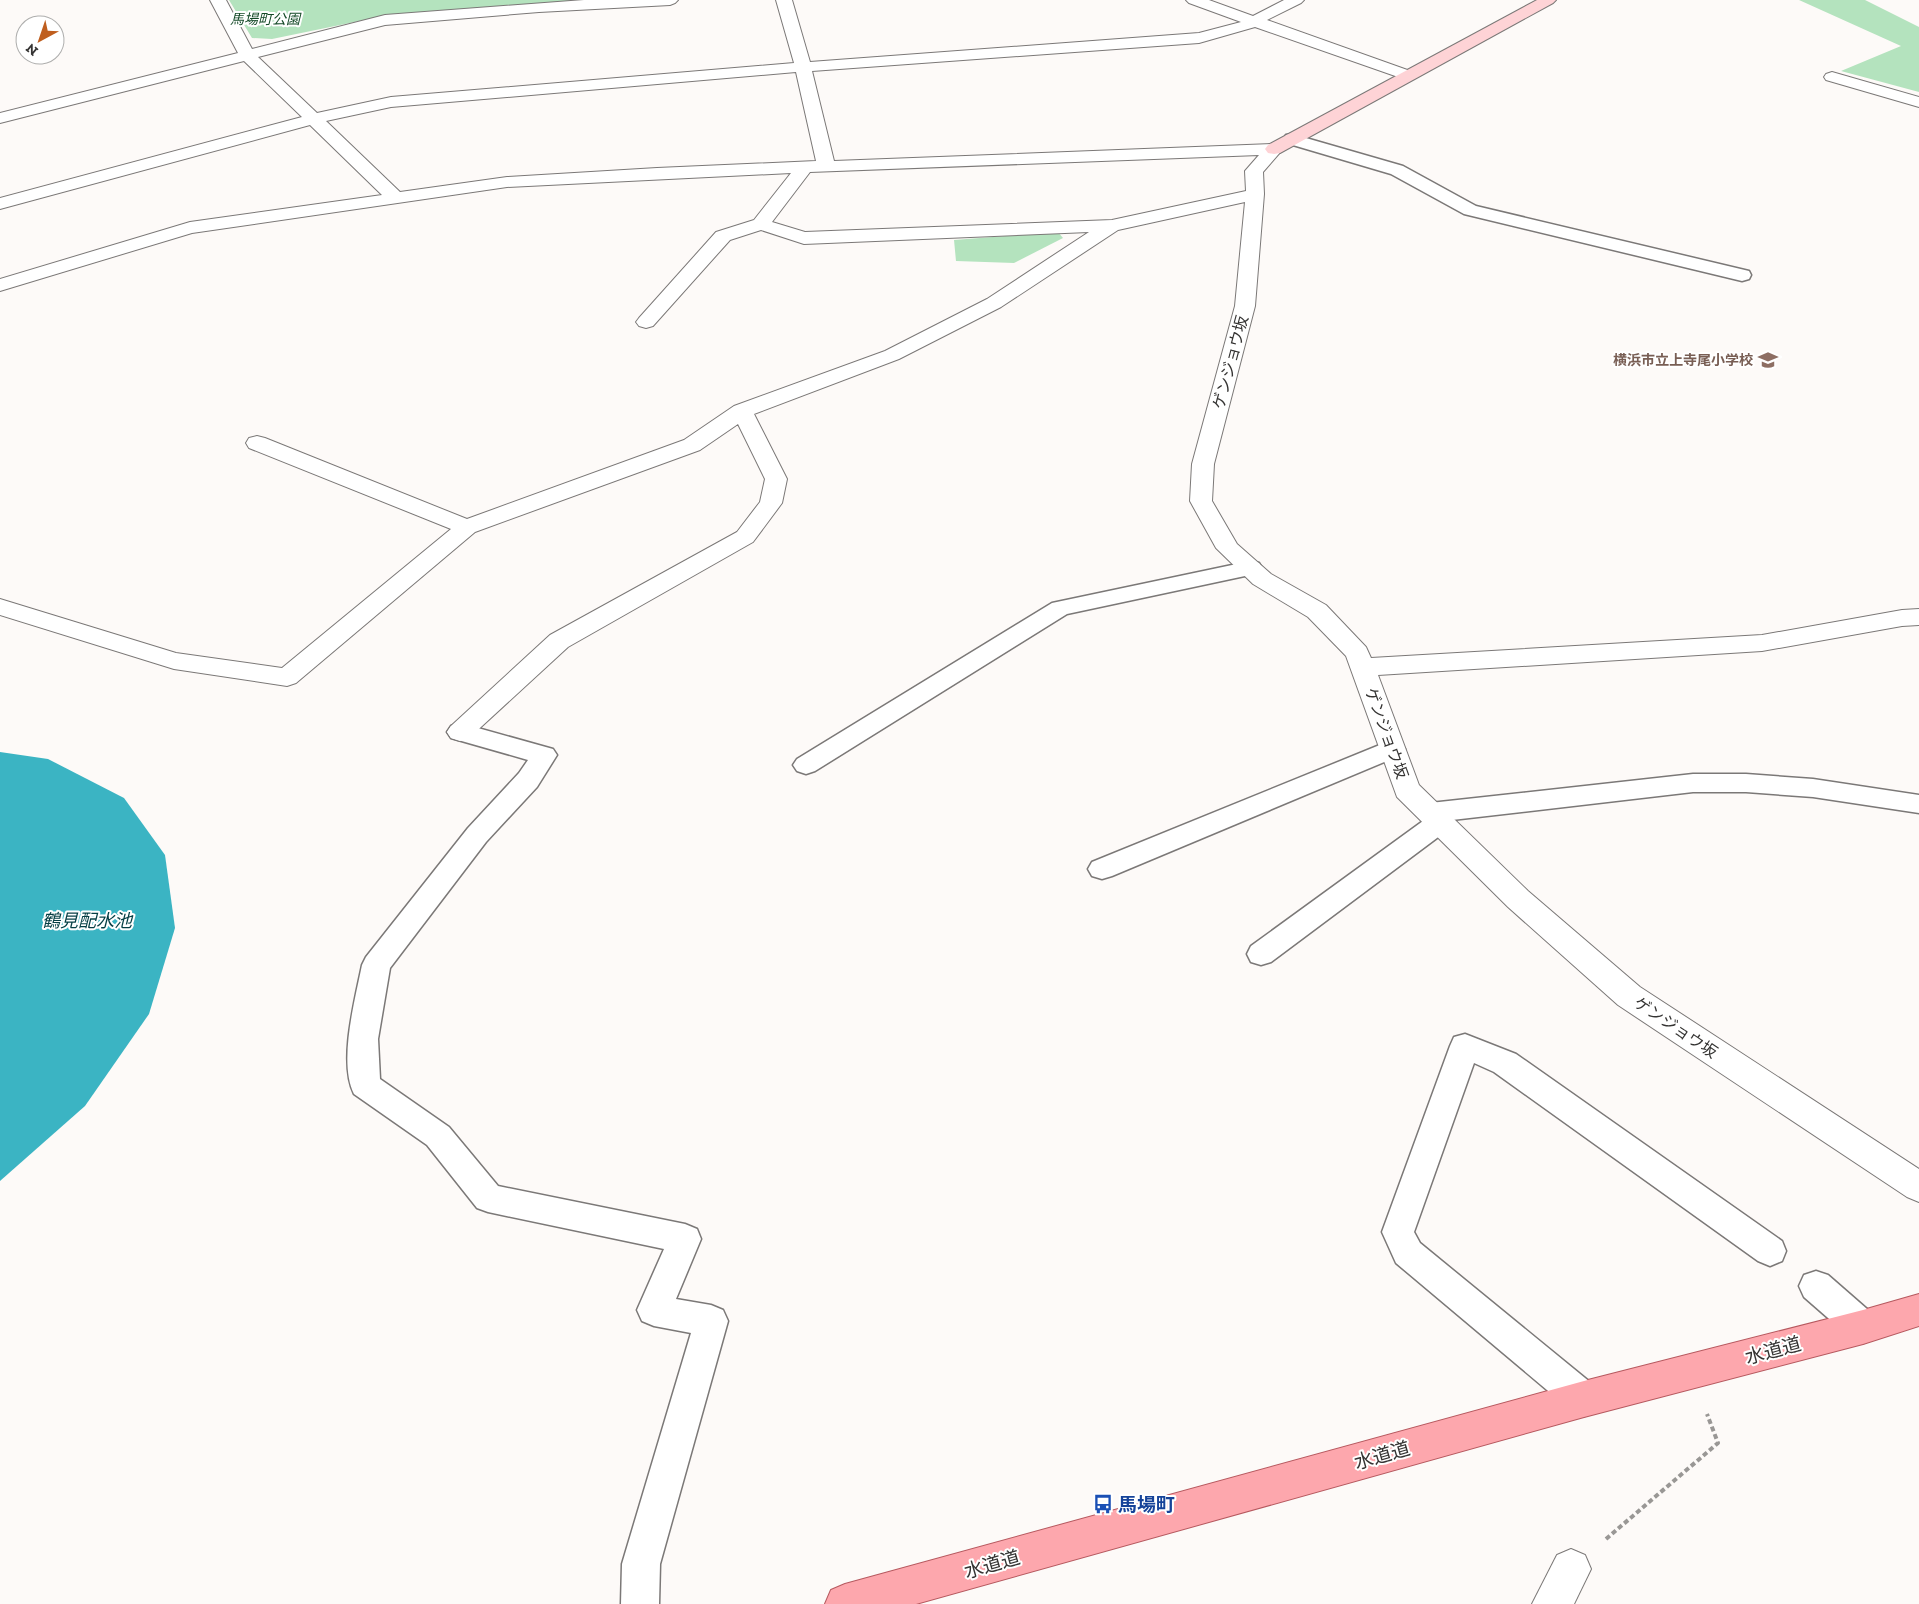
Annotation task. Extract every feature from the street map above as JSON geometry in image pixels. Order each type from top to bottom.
[{"type":"main road","name":"水道道","points":[[845,1604],[1584,1399],[1863,1327],[1919,1310]]},
{"type":"street","points":[[218,0],[247,55],[395,197]]},
{"type":"street","points":[[0,118],[385,20],[539,6],[670,0]]},
{"type":"street","points":[[784,0],[803,67],[826,166]]},
{"type":"street","points":[[1194,0],[1407,75]]},
{"type":"street","points":[[0,204],[314,119],[392,102],[803,67],[1199,38],[1244,26],[1296,0]]},
{"type":"street","points":[[0,285],[190,228],[507,182],[826,166],[1274,149],[1548,0]]},
{"type":"street","points":[[1832,77],[1919,102]]},
{"type":"street","name":"ゲンジョウ坂","points":[[1274,149],[1254,172],[1255,194],[1245,306],[1203,464],[1201,501],[1228,548],[1262,578],[1317,611],[1357,653],[1407,790],[1518,899],[1629,996],[1919,1187]]},
{"type":"street","points":[[646,322],[723,236],[761,224],[805,167]]},
{"type":"street","points":[[761,224],[804,238],[1112,226],[1255,194]]},
{"type":"street","points":[[0,607],[174,661],[287,677],[467,527],[692,445],[742,411],[892,355],[994,303],[1112,226]]},
{"type":"street","points":[[460,732],[559,641],[745,536],[771,503],[776,479],[742,411]]},
{"type":"street","points":[[257,443],[467,527]]},
{"type":"street","points":[[1362,667],[1762,643],[1902,618],[1919,617]]},
{"type":"street","points":[[1552,1604],[1571,1568]]},
{"type":"lane","points":[[1292,139],[1397,170],[1470,210],[1742,275]]},
{"type":"lane","points":[[806,765],[1060,608],[1251,568]]},
{"type":"lane","points":[[460,732],[544,755],[528,780],[477,835],[376,964],[363,1039],[365,1085],[438,1136],[488,1198],[685,1239],[654,1310],[711,1320],[641,1564],[640,1604]]},
{"type":"lane","points":[[1102,870],[1392,749]]},
{"type":"lane","points":[[1260,954],[1435,818],[1693,783],[1746,782],[1813,788],[1919,804]]},
{"type":"lane","points":[[1584,1399],[1408,1253],[1398,1232],[1465,1046],[1505,1063],[1770,1251]]},
{"type":"lane","points":[[1816,1286],[1863,1327]]},
{"type":"path","points":[[1571,1568],[1718,1443],[1691,1371]]},
{"type":"green space","name":"馬場町公園","points":[[229,0],[579,0],[379,17],[272,39],[252,38]]},
{"type":"green space","points":[[1799,0],[1865,0],[1919,27],[1919,92],[1841,71],[1901,46]]},
{"type":"green space","points":[[1058,232],[1063,238],[1014,263],[956,261],[954,240]]},
{"type":"water","name":"鶴見配水池","points":[[0,752],[48,759],[124,798],[165,855],[175,928],[149,1014],[85,1106],[0,1181]]},
{"type":"place","name":"横浜市立上寺尾小学校","points":[[1768,360]]},
{"type":"place","name":"馬場町","points":[[1103,1504]]}]
